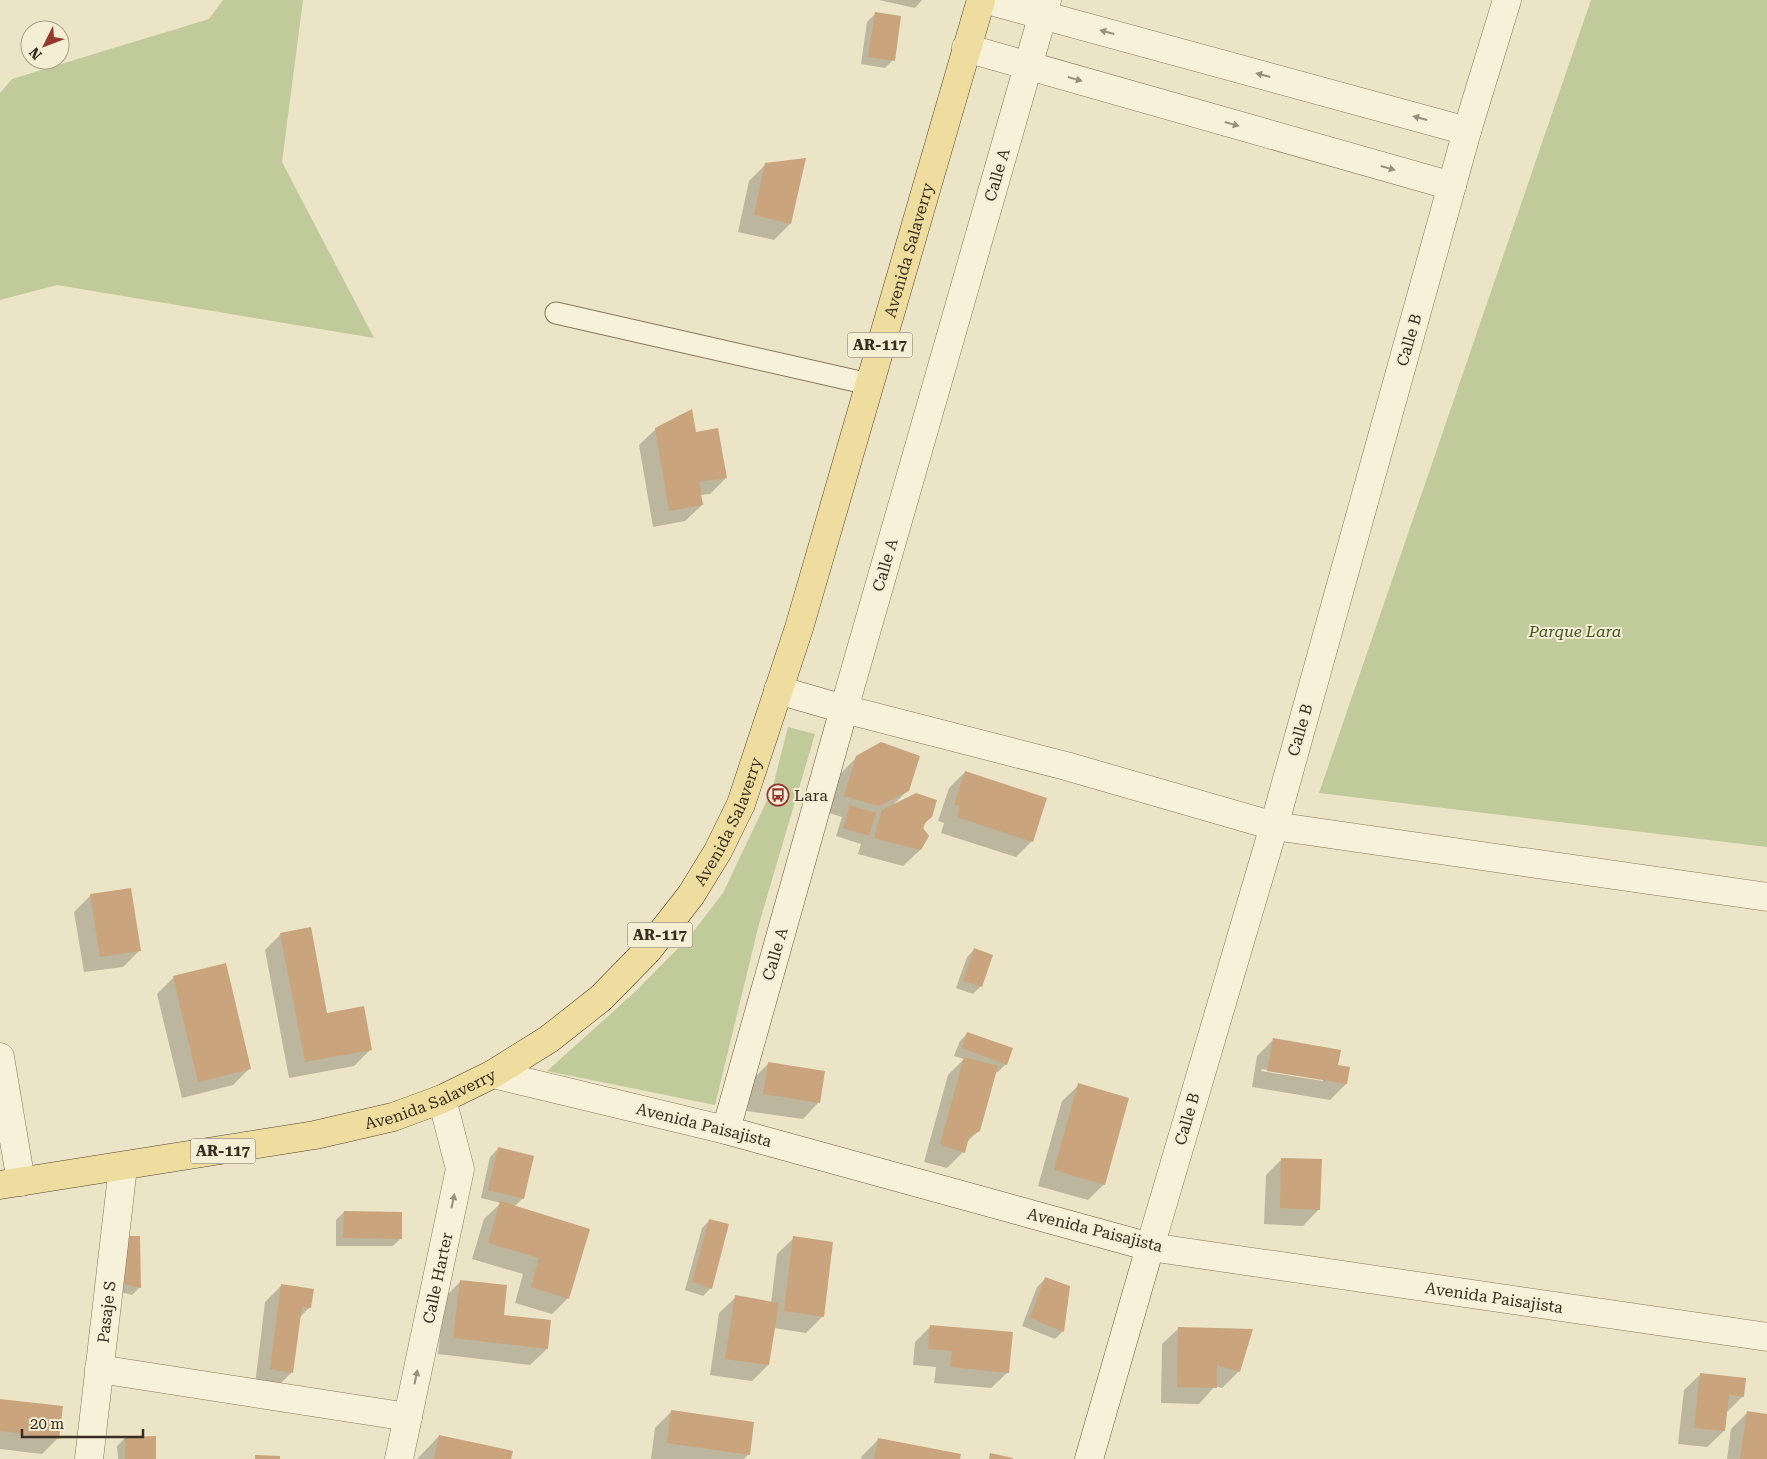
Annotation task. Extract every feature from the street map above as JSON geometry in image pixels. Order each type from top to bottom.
[{"type":"main road","name":"Avenida Salaverry","points":[[10,1184],[315,1135],[393,1117],[442,1099],[493,1074],[549,1040],[601,998],[648,950],[691,895],[718,851],[741,804],[799,628],[981,0]]},
{"type":"street","points":[[987,0],[1045,8],[1467,131]]},
{"type":"street","name":"Calle B","points":[[1089,1459],[1274,826],[1467,131],[1507,0]]},
{"type":"street","name":"Calle A","points":[[726,1130],[844,709],[1045,8]]},
{"type":"street","points":[[966,48],[1452,186]]},
{"type":"street","points":[[778,690],[844,709],[1066,766],[1274,826],[1767,897]]},
{"type":"street","points":[[0,1058],[10,1184]]},
{"type":"street","name":"Avenida Paisajista","points":[[493,1074],[726,1130],[1150,1247],[1767,1338]]},
{"type":"street","name":"Calle Harter","points":[[399,1459],[460,1169],[442,1099]]},
{"type":"street","name":"Pasaje S","points":[[89,1459],[123,1167]]},
{"type":"street","points":[[99,1369],[408,1417]]},
{"type":"lane","points":[[556,314],[869,384]]},
{"type":"green space","points":[[223,0],[303,0],[282,162],[374,338],[57,285],[0,300],[0,93],[12,79],[42,70],[70,70],[70,61],[209,19]]},
{"type":"green space","name":"Parque Lara","points":[[1591,0],[1767,0],[1767,847],[1319,793]]},
{"type":"green space","points":[[788,727],[815,734],[759,924],[715,1105],[547,1071],[636,991],[690,936],[723,893],[772,790]]},
{"type":"building","points":[[875,12],[901,16],[895,61],[868,57]]},
{"type":"building","points":[[806,158],[791,224],[754,215],[765,163]]},
{"type":"building","points":[[692,409],[696,432],[718,428],[727,478],[699,482],[703,505],[669,511],[655,428]]},
{"type":"building","points":[[881,742],[920,756],[909,791],[879,806],[844,796],[856,756]]},
{"type":"building","points":[[965,771],[1047,798],[1033,842],[957,817],[960,806],[954,805]]},
{"type":"building","points":[[916,793],[937,800],[932,817],[923,828],[929,836],[921,850],[874,838],[882,810]]},
{"type":"building","points":[[850,805],[876,813],[869,836],[843,828]]},
{"type":"building","points":[[131,888],[141,951],[100,957],[90,894]]},
{"type":"building","points":[[311,927],[327,1013],[364,1006],[372,1050],[305,1062],[280,933]]},
{"type":"building","points":[[974,948],[993,955],[982,987],[963,981]]},
{"type":"building","points":[[226,963],[251,1069],[198,1082],[173,976]]},
{"type":"building","points":[[967,1032],[1013,1048],[1007,1065],[962,1048]]},
{"type":"building","points":[[1273,1038],[1341,1050],[1338,1065],[1350,1067],[1347,1084],[1267,1071]]},
{"type":"building","points":[[964,1057],[998,1066],[980,1131],[969,1137],[965,1153],[940,1145]]},
{"type":"building","points":[[768,1062],[825,1071],[820,1103],[763,1094]]},
{"type":"building","points":[[1078,1083],[1129,1098],[1105,1185],[1054,1170]]},
{"type":"building","points":[[498,1147],[534,1156],[524,1199],[488,1190]]},
{"type":"building","points":[[1281,1158],[1322,1159],[1320,1210],[1280,1208]]},
{"type":"building","points":[[500,1201],[590,1229],[569,1299],[531,1287],[539,1258],[488,1243]]},
{"type":"building","points":[[344,1211],[402,1212],[402,1239],[343,1238]]},
{"type":"building","points":[[709,1219],[729,1224],[712,1289],[692,1282]]},
{"type":"building","points":[[124,1236],[140,1236],[141,1288],[124,1284]]},
{"type":"building","points":[[793,1236],[833,1242],[824,1317],[784,1311]]},
{"type":"building","points":[[1045,1277],[1070,1286],[1064,1332],[1030,1318]]},
{"type":"building","points":[[460,1280],[507,1285],[504,1315],[551,1320],[548,1349],[453,1338]]},
{"type":"building","points":[[281,1284],[314,1289],[311,1308],[302,1307],[293,1373],[270,1369]]},
{"type":"building","points":[[735,1295],[779,1303],[769,1365],[725,1359]]},
{"type":"building","points":[[930,1325],[1013,1332],[1009,1373],[950,1367],[952,1351],[928,1349]]},
{"type":"building","points":[[1178,1327],[1253,1329],[1240,1372],[1217,1365],[1217,1388],[1177,1387]]},
{"type":"building","points":[[1700,1373],[1746,1378],[1744,1397],[1729,1395],[1725,1431],[1694,1428]]},
{"type":"building","points":[[0,1399],[63,1406],[59,1439],[0,1431]]},
{"type":"building","points":[[671,1410],[754,1422],[750,1455],[667,1443]]},
{"type":"building","points":[[1747,1411],[1767,1414],[1767,1459],[1740,1459]]},
{"type":"building","points":[[439,1435],[513,1451],[511,1459],[434,1459]]},
{"type":"building","points":[[156,1436],[156,1459],[125,1459],[125,1437]]},
{"type":"building","points":[[878,1438],[961,1454],[960,1459],[874,1459]]},
{"type":"building","points":[[990,1453],[1013,1458],[1013,1459],[989,1459]]},
{"type":"building","points":[[255,1455],[280,1456],[280,1459],[255,1459]]},
{"type":"place","name":"Lara","points":[[778,795]]}]
